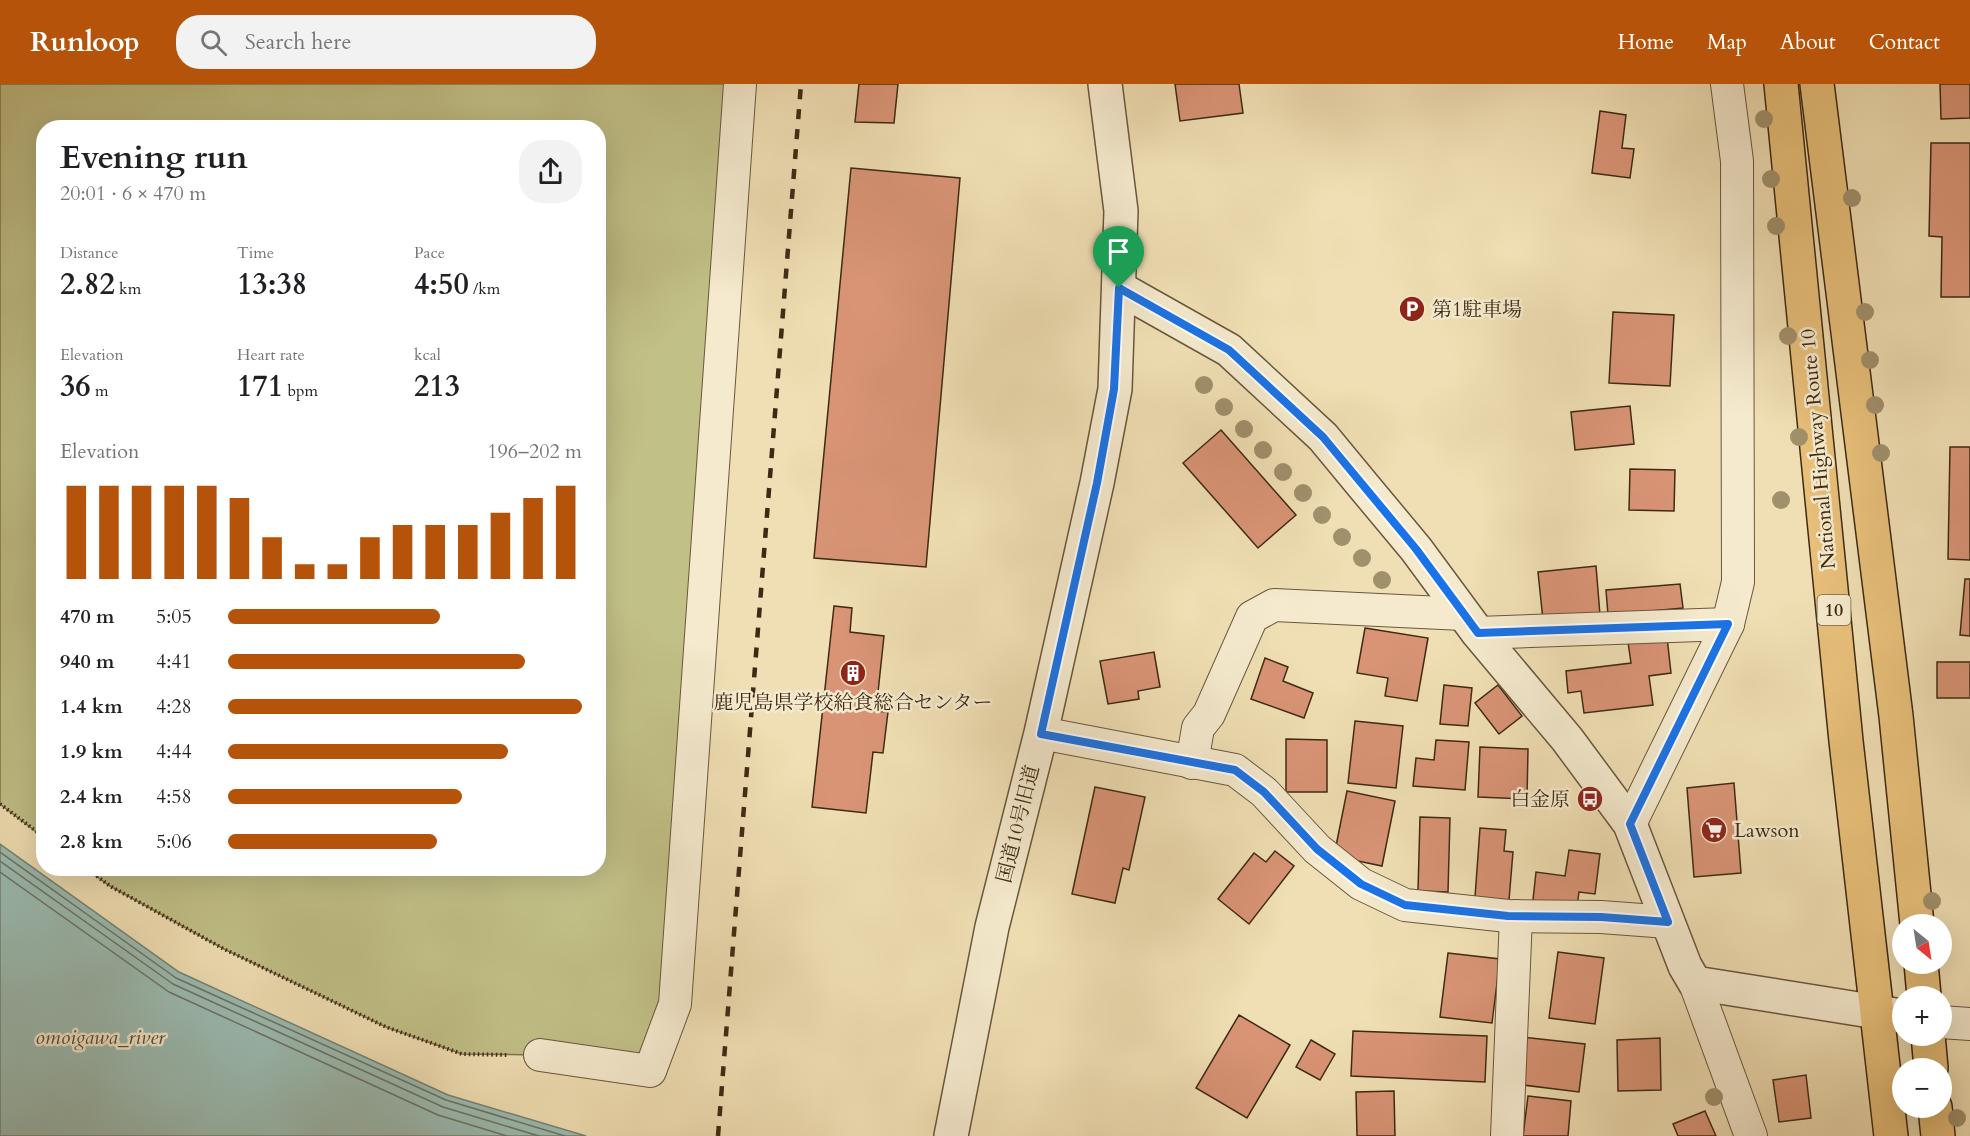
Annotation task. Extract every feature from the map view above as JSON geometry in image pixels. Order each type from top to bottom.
[{"type":"highway","name":"National Highway Route 10","points":[[1781,84],[1846,741],[1890,1014],[1891,1136]]},
{"type":"highway","name":"National Highway Route 10","points":[[1817,84],[1896,716],[1916,914]]},
{"type":"highway","points":[[1936,1118],[1938,1136]]},
{"type":"street","points":[[540,1055],[650,1071],[675,1004],[740,84]]},
{"type":"street","name":"国道10号旧道","points":[[951,1134],[993,927],[1041,734],[1097,483],[1114,389],[1121,211],[1105,84]]},
{"type":"street","points":[[1630,824],[1728,624],[1738,582],[1737,161],[1727,84]]},
{"type":"street","points":[[1119,288],[1229,350],[1323,437],[1416,549],[1471,624],[1568,739],[1630,824],[1685,966],[1695,984],[1751,1136]]},
{"type":"street","points":[[1192,763],[1198,728],[1209,714],[1252,617],[1274,605],[1471,624],[1728,624]]},
{"type":"street","points":[[1041,734],[1235,770],[1264,792],[1317,849],[1361,884],[1405,905],[1516,916],[1601,917],[1668,922]]},
{"type":"street","points":[[1507,1136],[1516,916]]},
{"type":"street","points":[[1695,984],[1890,1014]]},
{"type":"street","points":[[1952,1023],[1970,1024]]},
{"type":"path","points":[[0,804],[36,831]]},
{"type":"path","points":[[97,876],[110,886],[224,949],[386,1027],[462,1054],[540,1055]]},
{"type":"shaded area","points":[[0,84],[740,84],[675,1004],[650,1071],[540,1055],[462,1054],[386,1027],[224,949],[96,876],[606,876],[606,120],[36,120],[36,832],[0,804]]},
{"type":"water","name":"omoigawa_river","points":[[0,844],[36,870],[36,876],[45,876],[179,972],[448,1095],[586,1136],[0,1136]]},
{"type":"building","points":[[859,84],[898,84],[894,123],[855,122]]},
{"type":"building","points":[[1175,84],[1239,84],[1243,113],[1180,121]]},
{"type":"building","points":[[1940,84],[1970,84],[1970,118],[1941,119]]},
{"type":"building","points":[[1600,111],[1626,115],[1622,148],[1634,149],[1630,178],[1592,173]]},
{"type":"building","points":[[1931,143],[1970,143],[1970,297],[1941,297],[1942,237],[1929,236]]},
{"type":"building","points":[[851,168],[960,178],[926,567],[814,558]]},
{"type":"building","points":[[1613,312],[1674,315],[1670,386],[1609,383]]},
{"type":"building","points":[[1630,406],[1634,444],[1575,450],[1571,412]]},
{"type":"building","points":[[1221,430],[1296,515],[1258,548],[1183,463]]},
{"type":"building","points":[[1950,447],[1970,447],[1970,560],[1948,559]]},
{"type":"building","points":[[1630,469],[1675,470],[1674,511],[1629,510]]},
{"type":"building","points":[[1596,566],[1600,615],[1543,620],[1538,572]]},
{"type":"building","points":[[1965,579],[1970,579],[1970,636],[1960,635]]},
{"type":"building","points":[[1680,584],[1683,608],[1608,615],[1606,590]]},
{"type":"building","name":"鹿児島県学校給食総合センター","points":[[834,606],[852,608],[850,632],[884,636],[876,711],[888,712],[883,753],[873,752],[866,813],[812,807]]},
{"type":"building","points":[[1365,628],[1428,638],[1417,701],[1385,696],[1388,678],[1357,673]]},
{"type":"building","points":[[1667,637],[1671,673],[1649,676],[1653,705],[1584,713],[1581,691],[1568,693],[1566,671],[1631,663],[1628,642]]},
{"type":"building","points":[[1154,652],[1160,687],[1138,691],[1139,699],[1108,704],[1100,661]]},
{"type":"building","points":[[1265,658],[1288,667],[1283,681],[1313,693],[1304,718],[1251,699]]},
{"type":"building","points":[[1937,662],[1970,662],[1970,698],[1937,698]]},
{"type":"building","points":[[1444,685],[1472,688],[1468,726],[1440,724]]},
{"type":"building","points":[[1498,685],[1522,716],[1499,734],[1475,703]]},
{"type":"building","points":[[1355,721],[1403,726],[1396,788],[1348,783]]},
{"type":"building","points":[[1286,739],[1327,740],[1327,792],[1286,792]]},
{"type":"building","points":[[1436,740],[1469,742],[1465,790],[1413,786],[1416,758],[1434,760]]},
{"type":"building","points":[[1480,747],[1528,749],[1527,799],[1478,797]]},
{"type":"building","name":"Lawson","points":[[1734,783],[1741,873],[1694,877],[1687,788]]},
{"type":"building","points":[[1095,787],[1145,797],[1129,870],[1123,868],[1115,903],[1072,894]]},
{"type":"building","points":[[1347,791],[1395,801],[1382,866],[1334,856]]},
{"type":"building","points":[[1420,817],[1450,818],[1448,892],[1418,891]]},
{"type":"building","points":[[1480,828],[1506,830],[1504,851],[1513,852],[1509,900],[1475,897]]},
{"type":"building","points":[[1569,850],[1600,854],[1595,894],[1579,892],[1576,914],[1532,909],[1536,872],[1565,876]]},
{"type":"building","points":[[1275,851],[1294,866],[1249,924],[1218,899],[1254,853],[1266,862]]},
{"type":"building","points":[[1558,952],[1604,958],[1595,1024],[1549,1018]]},
{"type":"building","points":[[1448,953],[1500,959],[1492,1023],[1440,1017]]},
{"type":"building","points":[[1239,1015],[1290,1045],[1247,1118],[1196,1088]]},
{"type":"building","points":[[1353,1031],[1487,1036],[1485,1082],[1351,1076]]},
{"type":"building","points":[[1521,1037],[1585,1044],[1579,1092],[1515,1084]]},
{"type":"building","points":[[1660,1038],[1661,1090],[1618,1091],[1617,1040]]},
{"type":"building","points":[[1311,1040],[1335,1054],[1320,1080],[1296,1067]]},
{"type":"building","points":[[1806,1075],[1811,1118],[1779,1122],[1773,1080]]},
{"type":"building","points":[[1394,1091],[1395,1136],[1357,1136],[1356,1092]]},
{"type":"building","points":[[1528,1096],[1571,1101],[1568,1136],[1523,1136]]},
{"type":"building","points":[[1705,1111],[1716,1136],[1678,1136],[1673,1124]]},
{"type":"railway","points":[[718,1136],[801,84]]},
{"type":"place","name":"第1駐車場","points":[[1412,309]]},
{"type":"place","name":"鹿児島県学校給食総合センター","points":[[853,673]]},
{"type":"place","name":"白金原","points":[[1590,799]]},
{"type":"place","name":"Lawson","points":[[1714,830]]},
{"type":"route","points":[[1119,288],[1229,350],[1323,437],[1416,549],[1478,633],[1728,624],[1630,824],[1668,922],[1601,917],[1508,916],[1451,908],[1405,905],[1361,884],[1317,849],[1264,792],[1235,770],[1041,734],[1097,483],[1114,389],[1119,288]]}]
